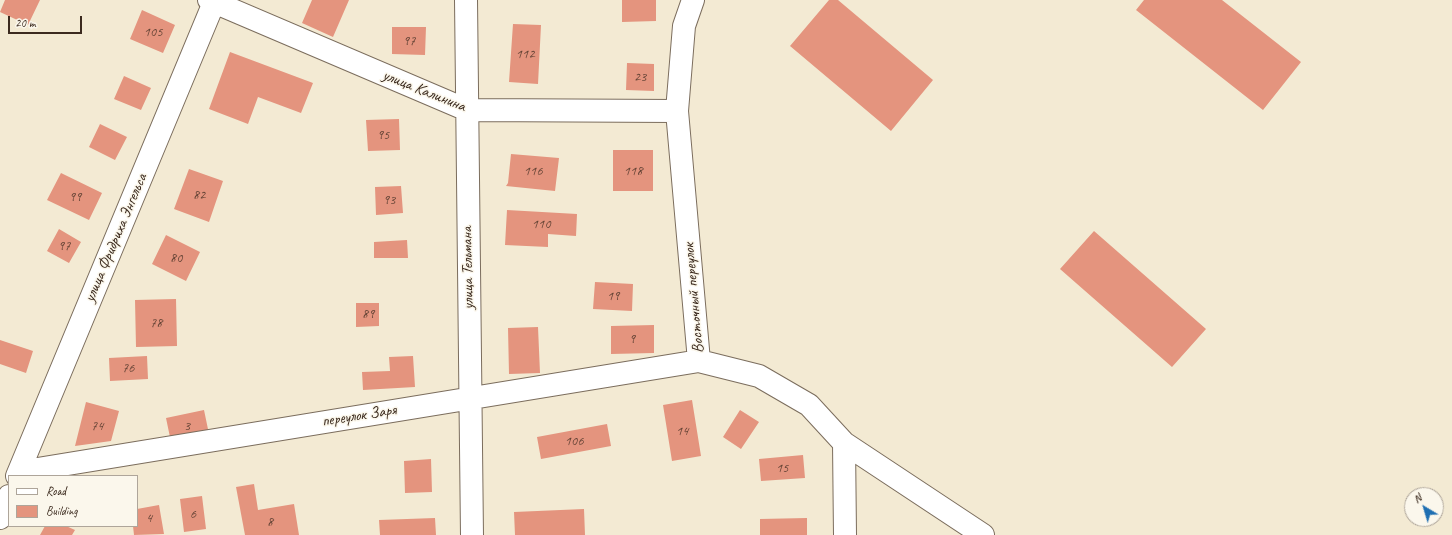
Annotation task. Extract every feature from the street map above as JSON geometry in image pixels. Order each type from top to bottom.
[{"type":"street","name":"улица Тельмана","points":[[466,0],[469,398],[472,535]]},
{"type":"street","name":"Восточный переулок","points":[[693,0],[684,26],[677,111],[699,361],[759,376],[809,405],[844,443],[983,535]]},
{"type":"street","name":"улица Калинина","points":[[213,1],[467,110],[677,111]]},
{"type":"street","name":"улица Фридриха Энгельса","points":[[18,474],[213,1]]},
{"type":"street","name":"переулок Заря","points":[[18,474],[699,361]]},
{"type":"street","points":[[844,443],[846,535]]},
{"type":"street","points":[[0,518],[8,498]]},
{"type":"building","points":[[5,0],[40,0],[28,25],[0,12]]},
{"type":"building","points":[[312,0],[349,0],[333,37],[302,23]]},
{"type":"building","points":[[622,0],[656,0],[656,21],[622,22]]},
{"type":"building","points":[[829,0],[838,0],[933,80],[891,131],[790,46]]},
{"type":"building","points":[[1144,0],[1222,0],[1301,62],[1263,110],[1136,10]]},
{"type":"building","points":[[142,10],[175,25],[163,53],[130,39]]},
{"type":"building","points":[[513,24],[541,25],[538,84],[509,82]]},
{"type":"building","points":[[392,27],[426,27],[425,55],[392,54]]},
{"type":"building","points":[[230,52],[313,83],[301,113],[258,97],[248,124],[209,109]]},
{"type":"building","points":[[627,63],[654,64],[654,91],[626,90]]},
{"type":"building","points":[[124,76],[151,88],[141,110],[114,99]]},
{"type":"building","points":[[399,119],[400,150],[368,151],[366,120]]},
{"type":"building","points":[[100,124],[127,137],[115,160],[89,147]]},
{"type":"building","points":[[613,150],[653,150],[653,191],[613,191]]},
{"type":"building","points":[[511,154],[559,158],[555,191],[506,186],[508,183]]},
{"type":"building","points":[[189,169],[223,181],[209,222],[174,209]]},
{"type":"building","points":[[61,173],[102,193],[89,220],[47,200]]},
{"type":"building","points":[[401,186],[403,213],[376,215],[375,187]]},
{"type":"building","points":[[507,210],[577,214],[576,236],[548,234],[548,247],[505,245]]},
{"type":"building","points":[[59,229],[81,242],[69,263],[47,251]]},
{"type":"building","points":[[1094,231],[1206,329],[1172,367],[1060,269]]},
{"type":"building","points":[[166,235],[200,252],[186,281],[152,264]]},
{"type":"building","points":[[407,240],[408,258],[374,258],[374,242]]},
{"type":"building","points":[[595,282],[633,284],[632,311],[593,309]]},
{"type":"building","points":[[176,299],[177,346],[136,347],[135,300]]},
{"type":"building","points":[[356,303],[379,303],[379,326],[356,327]]},
{"type":"building","points":[[654,325],[654,353],[611,354],[611,326]]},
{"type":"building","points":[[538,327],[540,373],[509,374],[508,328]]},
{"type":"building","points":[[0,340],[33,351],[26,373],[0,364]]},
{"type":"building","points":[[147,356],[148,379],[110,381],[109,358]]},
{"type":"building","points":[[413,356],[415,387],[363,390],[362,372],[390,371],[389,357]]},
{"type":"building","points":[[692,400],[701,456],[672,461],[663,405]]},
{"type":"building","points":[[86,402],[119,411],[111,441],[75,446]]},
{"type":"building","points":[[204,410],[209,434],[171,442],[166,418]]},
{"type":"building","points":[[740,410],[759,422],[741,449],[723,437]]},
{"type":"building","points":[[607,424],[611,446],[541,459],[537,437]]},
{"type":"building","points":[[803,455],[805,478],[761,481],[759,459]]},
{"type":"building","points":[[431,459],[432,492],[405,493],[404,461]]},
{"type":"building","points":[[254,484],[258,510],[294,504],[299,535],[245,535],[236,487]]},
{"type":"building","points":[[202,496],[206,529],[184,532],[180,499]]},
{"type":"building","points":[[159,505],[164,534],[134,535],[133,527],[138,527],[138,509]]},
{"type":"building","points":[[584,509],[585,535],[515,535],[514,512]]},
{"type":"building","points":[[435,518],[436,535],[380,535],[379,520]]},
{"type":"building","points":[[807,518],[807,535],[760,535],[760,519]]},
{"type":"building","points":[[44,527],[68,527],[75,530],[72,535],[40,535]]}]
